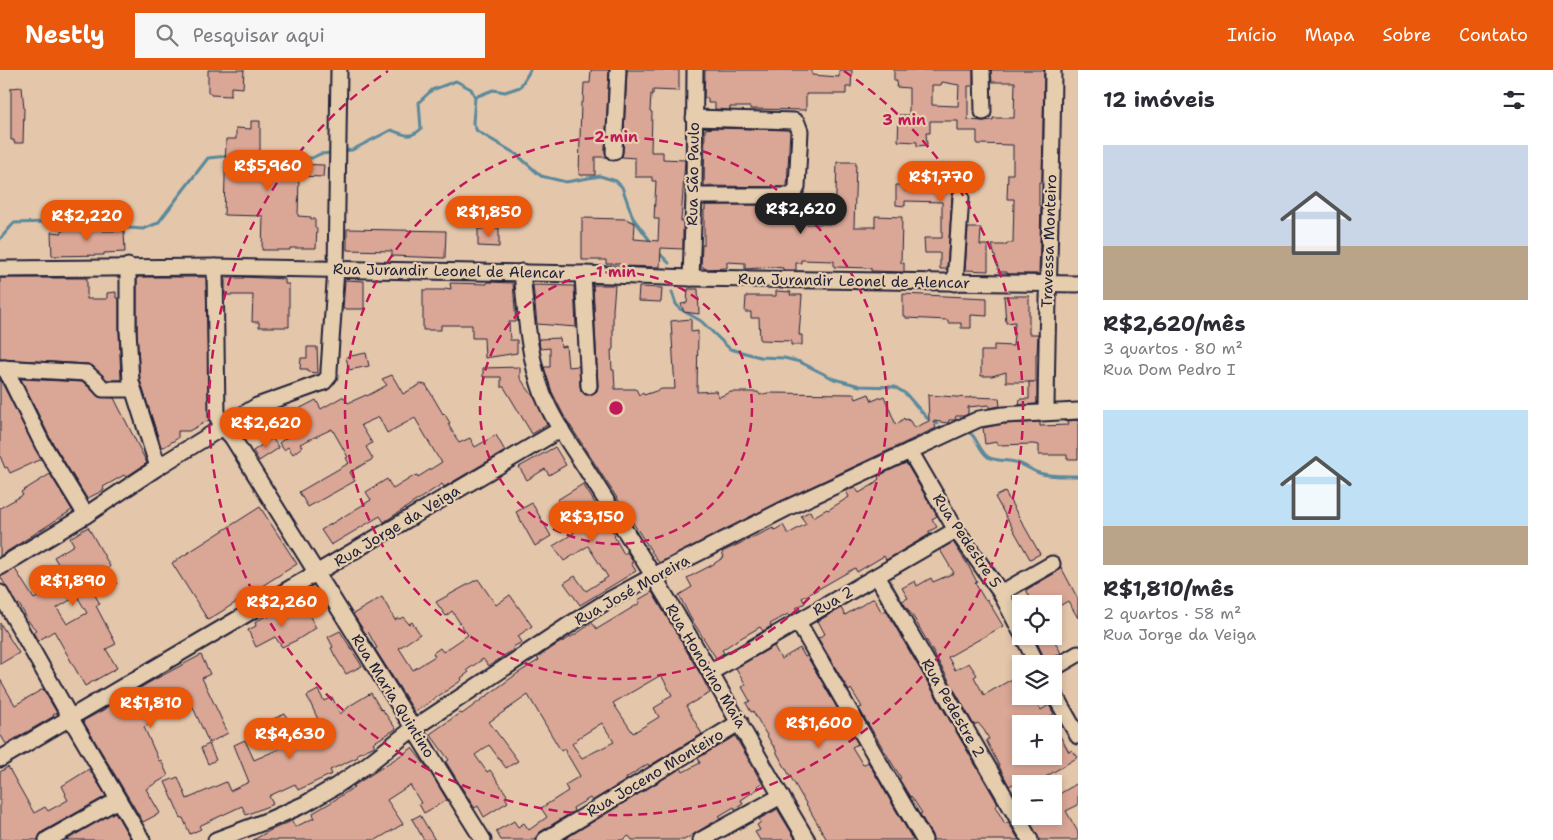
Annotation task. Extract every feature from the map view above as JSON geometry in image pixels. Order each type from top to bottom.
[{"type":"street","points":[[0,567],[86,516],[158,467],[256,406],[324,382],[329,370],[336,269],[339,70]]},
{"type":"street","points":[[614,152],[618,70]]},
{"type":"street","name":"Rua São Paulo","points":[[691,278],[695,70]]},
{"type":"street","points":[[982,70],[983,112]]},
{"type":"street","name":"Travessa Monteiro","points":[[1046,412],[1047,284],[1052,167],[1053,70]]},
{"type":"street","points":[[694,118],[794,121],[799,127],[797,187],[793,196],[694,196]]},
{"type":"street","points":[[955,283],[961,198]]},
{"type":"street","points":[[128,266],[128,330],[131,382],[158,467]]},
{"type":"street","points":[[215,267],[217,416],[222,426]]},
{"type":"street","name":"Rua Jurandir Leonel de Alencar","points":[[0,268],[215,267],[522,272],[691,278],[1078,284]]},
{"type":"street","name":"Rua Honorino Maia","points":[[522,272],[528,336],[535,370],[544,397],[561,429],[711,672],[807,840]]},
{"type":"street","points":[[583,274],[589,386]]},
{"type":"street","points":[[2,368],[87,373],[103,389],[133,389]]},
{"type":"street","points":[[2,368],[86,516]]},
{"type":"street","name":"Rua José Moreira","points":[[216,840],[306,804],[360,770],[414,728],[609,600],[770,516],[968,423],[989,417],[1078,411]]},
{"type":"street","name":"Rua Maria Quintino","points":[[222,426],[232,437],[483,840]]},
{"type":"street","name":"Rua Jorge da Veiga","points":[[0,759],[561,429]]},
{"type":"street","name":"Rua Pedestre 5","points":[[910,451],[956,530],[1001,592],[1012,614]]},
{"type":"street","name":"Rua 2","points":[[711,672],[956,530]]},
{"type":"street","points":[[1001,592],[1052,564]]},
{"type":"street","name":"Rua Pedestre 2","points":[[877,576],[1030,840]]},
{"type":"street","points":[[0,593],[142,840]]},
{"type":"street","points":[[798,622],[924,840]]},
{"type":"street","points":[[1062,663],[1078,654]]},
{"type":"street","points":[[1062,704],[1074,718],[1078,736]]},
{"type":"street","name":"Rua Joceno Monteiro","points":[[545,840],[740,722]]},
{"type":"street","points":[[701,840],[781,796]]},
{"type":"street","points":[[47,840],[118,800]]},
{"type":"building","points":[[208,70],[244,70],[243,88],[231,87],[231,96],[211,95],[211,93],[208,93]]},
{"type":"building","points":[[591,70],[609,70],[605,152],[607,157],[595,157],[595,175],[579,175],[581,102],[583,102],[584,83],[590,83]]},
{"type":"building","points":[[627,70],[679,70],[679,91],[653,90],[653,94],[651,94],[651,152],[663,152],[663,159],[685,160],[681,221],[683,221],[683,249],[661,248],[660,267],[621,266],[621,264],[606,264],[606,260],[582,260],[582,218],[626,219],[635,223],[634,239],[658,241],[659,219],[654,219],[656,181],[652,181],[652,177],[635,177],[635,158],[622,157]]},
{"type":"building","points":[[705,70],[812,70],[812,75],[839,77],[839,70],[852,70],[851,87],[846,87],[846,94],[806,94],[806,110],[730,107],[730,110],[715,109],[715,103],[708,103],[708,98],[704,98]]},
{"type":"building","points":[[894,70],[973,70],[973,86],[968,86],[968,120],[983,121],[993,120],[993,118],[1014,118],[1015,82],[992,82],[991,70],[1044,70],[1042,182],[1039,182],[1039,206],[1041,206],[1039,274],[1007,274],[1007,272],[999,272],[992,245],[1013,243],[1014,199],[1007,199],[1008,174],[1013,174],[1013,145],[977,144],[977,131],[958,131],[958,121],[930,121],[930,133],[926,133],[927,145],[917,146],[917,142],[898,141],[899,115],[909,115],[909,88],[896,87],[897,81],[894,81]],"holes":[[[942,82],[959,85],[958,106],[932,105],[932,85],[941,85]]]},
{"type":"building","points":[[22,87],[24,109],[23,143],[14,143],[14,140],[11,140],[11,88]]},
{"type":"building","points":[[251,121],[260,121],[260,163],[324,165],[323,177],[299,176],[298,216],[315,219],[315,228],[317,228],[316,248],[262,250],[263,216],[224,215],[226,139],[236,139],[236,128],[251,129]]},
{"type":"building","points":[[705,129],[790,130],[787,187],[704,186]]},
{"type":"building","points":[[837,162],[856,162],[854,227],[875,227],[875,216],[902,217],[901,263],[904,263],[904,272],[871,271],[871,268],[834,267],[834,261],[801,260],[801,263],[796,263],[796,270],[783,270],[783,268],[774,267],[745,269],[745,263],[727,262],[727,268],[704,269],[704,267],[701,267],[702,245],[704,245],[705,205],[799,205],[798,210],[804,210],[803,224],[835,224]]},
{"type":"building","points":[[940,164],[975,167],[975,191],[961,188],[954,191],[952,196],[947,269],[940,269],[940,253],[925,253],[924,238],[942,238],[942,202],[905,201],[905,206],[896,205],[896,185],[905,185],[905,191],[939,192]]},
{"type":"building","points":[[499,228],[499,247],[478,246],[478,229]]},
{"type":"building","points":[[968,228],[981,228],[980,245],[988,245],[988,271],[965,270]]},
{"type":"building","points":[[347,229],[446,231],[445,258],[392,256],[392,251],[347,250]]},
{"type":"building","points":[[62,230],[124,231],[125,252],[104,253],[104,255],[52,256],[51,232],[62,233]]},
{"type":"building","points":[[137,277],[206,277],[209,420],[189,431],[178,431],[178,438],[164,447],[161,447],[140,380],[137,330]]},
{"type":"building","points":[[0,278],[87,278],[87,299],[107,299],[107,293],[116,292],[116,298],[119,298],[121,380],[107,380],[93,366],[88,364],[0,359]]},
{"type":"building","points":[[225,278],[285,279],[285,284],[289,284],[289,327],[259,327],[259,322],[252,322],[253,295],[225,295]]},
{"type":"building","points":[[345,280],[364,281],[364,309],[343,309]]},
{"type":"building","points":[[487,282],[513,283],[516,322],[509,322],[510,340],[517,340],[517,353],[485,358],[484,338],[472,338],[472,325],[441,325],[441,330],[423,330],[423,290],[451,289],[450,283],[487,284]]},
{"type":"building","points":[[533,285],[574,286],[576,327],[537,324]]},
{"type":"building","points":[[593,285],[615,285],[613,350],[611,350],[615,389],[636,389],[639,395],[643,392],[644,395],[662,389],[675,389],[671,321],[691,319],[691,332],[698,331],[697,392],[716,391],[719,397],[731,392],[758,392],[760,395],[768,393],[854,394],[856,399],[869,394],[872,401],[884,396],[896,425],[904,418],[910,421],[914,428],[929,421],[928,395],[999,398],[1000,406],[989,408],[989,405],[968,407],[968,414],[956,416],[955,420],[949,420],[948,423],[933,421],[936,428],[783,500],[659,563],[564,416],[552,392],[544,367],[550,367],[550,348],[540,349],[539,339],[560,338],[561,347],[566,346],[568,367],[579,366],[581,391],[585,395],[590,395],[597,391]]},
{"type":"building","points":[[639,287],[662,288],[661,302],[638,301]]},
{"type":"building","points":[[688,289],[698,289],[699,314],[684,312],[681,304],[687,303]]},
{"type":"building","points":[[776,291],[791,292],[790,295],[802,295],[799,335],[802,335],[802,345],[791,345],[791,341],[760,340],[759,318],[751,318],[751,312],[745,312],[746,296],[776,296]]},
{"type":"building","points":[[903,294],[987,298],[987,316],[971,315],[971,328],[961,328],[961,323],[948,323],[948,320],[906,318],[906,316],[903,316]]},
{"type":"building","points":[[1004,296],[1029,296],[1029,334],[1038,334],[1036,382],[1006,382],[1006,372],[992,376],[981,376],[981,351],[994,351],[994,345],[1013,346],[1015,322],[1006,323]]},
{"type":"building","points":[[307,347],[317,347],[318,373],[308,372],[308,369],[300,369],[301,358],[307,358]]},
{"type":"building","points":[[366,353],[369,366],[349,370],[346,357]]},
{"type":"building","points":[[520,367],[520,378],[535,399],[547,425],[532,434],[504,387],[501,387],[501,377],[483,377],[483,368]]},
{"type":"building","points":[[392,375],[403,394],[421,384],[426,385],[450,423],[448,424],[459,443],[470,438],[475,447],[496,435],[505,451],[444,487],[442,484],[384,522],[380,516],[331,545],[321,530],[371,500],[366,492],[387,479],[393,489],[414,476],[417,475],[418,477],[442,462],[415,418],[387,433],[379,417],[361,425],[372,443],[366,447],[373,459],[350,472],[355,481],[308,507],[299,492],[349,463],[346,458],[348,457],[332,429],[300,444],[302,447],[293,454],[288,447],[284,450],[279,443],[290,435],[279,418],[316,400],[321,409],[342,397],[348,403],[367,396],[387,385],[382,379]]},
{"type":"building","points":[[0,379],[41,459],[10,473],[7,467],[5,468],[0,456]]},
{"type":"building","points":[[21,379],[83,382],[99,397],[114,398],[147,463],[126,477],[124,475],[103,487],[104,490],[88,498],[88,500],[51,440]]},
{"type":"building","points":[[1029,382],[1037,382],[1037,404],[1019,405],[1020,399],[1029,399]]},
{"type":"building","points":[[1078,420],[1078,459],[1067,459],[1067,455],[1039,455],[1039,445],[1033,444],[998,445],[997,442],[985,444],[983,428],[1004,424],[1040,422],[1040,426],[1069,425],[1068,421]]},
{"type":"building","points":[[272,438],[279,448],[259,461],[253,451]]},
{"type":"building","points":[[555,447],[566,465],[549,475],[545,469],[527,480],[519,467]]},
{"type":"building","points":[[906,463],[937,516],[932,519],[937,527],[928,532],[930,534],[886,560],[884,556],[857,572],[855,568],[802,598],[805,603],[796,608],[798,611],[770,624],[771,626],[763,631],[760,627],[722,650],[724,653],[716,658],[690,617],[679,595],[692,587],[687,578],[724,557],[722,552],[773,528],[775,530],[783,525],[788,534],[806,524],[801,516],[810,511],[813,517],[828,510],[849,497],[846,491],[855,487],[859,493],[876,483],[879,479],[878,476]]},
{"type":"building","points":[[50,474],[72,510],[0,556],[0,508],[23,495],[21,492]]},
{"type":"building","points":[[583,484],[615,535],[624,554],[627,552],[636,571],[580,605],[564,583],[575,576],[586,591],[608,577],[588,546],[564,561],[553,546],[574,533],[569,525],[572,523],[557,500]]},
{"type":"building","points":[[1005,492],[1040,554],[1030,559],[995,497]]},
{"type":"building","points":[[532,503],[551,536],[535,546],[516,512]]},
{"type":"building","points":[[260,507],[297,564],[208,620],[172,563]]},
{"type":"building","points":[[88,527],[110,566],[108,569],[117,584],[95,595],[100,604],[96,606],[116,644],[106,649],[117,668],[85,686],[54,631],[38,641],[33,632],[36,630],[19,604],[17,605],[0,576],[15,569],[34,599],[67,579],[54,557],[74,545],[70,538]],"holes":[[[77,596],[87,613],[67,624],[57,608]]]},
{"type":"building","points":[[953,542],[968,565],[977,582],[975,583],[985,600],[987,599],[1003,626],[948,657],[955,670],[969,663],[977,675],[974,677],[984,695],[1012,679],[1012,705],[1038,705],[1041,710],[1049,705],[1054,714],[1052,715],[1012,715],[1012,765],[1062,765],[1062,739],[1069,752],[1072,750],[1078,757],[1049,775],[1012,775],[1012,784],[1009,786],[986,740],[989,739],[984,730],[978,723],[974,725],[914,618],[902,601],[908,598],[902,588],[915,581],[917,586],[931,578],[933,582],[954,573],[940,550]]},
{"type":"building","points":[[1061,567],[1078,599],[1078,618],[1068,601],[1062,604],[1062,595],[1029,595],[1026,590],[1057,572]]},
{"type":"building","points":[[478,579],[496,605],[510,595],[532,626],[518,636],[522,642],[513,647],[514,649],[489,666],[483,659],[467,670],[469,672],[461,678],[462,680],[415,712],[375,649],[377,648],[368,632],[366,634],[353,614],[382,597],[395,620],[403,617],[409,624],[412,622],[420,634],[399,648],[413,670],[435,656],[433,653],[440,648],[443,652],[468,635],[452,611],[446,616],[436,602]]},
{"type":"building","points":[[652,592],[710,693],[686,706],[702,734],[649,766],[648,764],[626,778],[627,780],[592,801],[590,798],[573,808],[574,811],[540,832],[535,840],[501,840],[496,831],[514,821],[518,827],[524,823],[529,830],[547,817],[541,808],[568,791],[565,785],[580,776],[564,749],[561,751],[528,695],[489,722],[518,761],[506,768],[489,745],[475,755],[487,772],[490,770],[507,795],[505,797],[508,802],[484,817],[478,806],[475,808],[472,804],[446,762],[449,760],[430,734],[539,660],[537,658],[556,645],[592,623],[597,629],[640,603],[638,600]],"holes":[[[661,675],[672,695],[654,708],[659,717],[633,733],[613,703]],[[602,723],[614,742],[582,758],[572,744]]]},
{"type":"building","points":[[874,598],[882,613],[886,610],[998,804],[995,806],[1005,824],[1008,822],[1019,840],[933,840],[920,814],[922,813],[899,779],[901,778],[859,708],[862,707],[851,689],[849,691],[818,638],[825,634],[818,621],[841,608],[845,615]]},
{"type":"building","points":[[305,607],[316,628],[282,647],[275,637],[256,647],[248,630],[256,626],[255,622],[273,612],[274,614],[283,610],[286,617]]},
{"type":"building","points":[[0,623],[19,653],[0,664]]},
{"type":"building","points":[[340,631],[362,666],[346,674],[331,648],[333,647],[328,637]]},
{"type":"building","points":[[1038,645],[1057,645],[1061,653],[1058,655],[1043,655]]},
{"type":"building","points":[[774,646],[781,659],[800,648],[805,657],[807,656],[858,744],[852,747],[863,765],[868,762],[913,840],[827,840],[774,746],[753,711],[751,712],[746,703],[750,701],[742,687],[746,685],[736,668]]},
{"type":"building","points":[[201,655],[210,674],[202,678],[228,733],[209,743],[191,703],[164,715],[161,708],[145,716],[150,724],[144,727],[168,776],[146,789],[160,813],[143,822],[83,721]]},
{"type":"building","points":[[0,679],[15,705],[43,689],[57,713],[6,744],[0,734]]},
{"type":"building","points":[[318,690],[324,701],[332,697],[340,714],[371,693],[396,729],[373,743],[375,746],[357,754],[358,757],[330,770],[332,774],[298,790],[295,784],[269,796],[273,804],[246,815],[242,806],[199,826],[201,829],[190,834],[165,782],[178,777],[187,799],[226,782],[230,791],[249,782],[234,745],[245,740],[254,760],[279,749],[266,722],[285,714],[296,739],[322,728],[307,696]]},
{"type":"building","points":[[735,736],[762,783],[757,786],[759,788],[741,800],[743,804],[719,816],[720,818],[684,840],[632,840],[629,836],[622,840],[563,840],[681,768],[683,772],[700,763],[698,758]]},
{"type":"building","points":[[209,744],[216,760],[208,764],[201,748]]},
{"type":"building","points":[[412,748],[429,770],[447,800],[424,813],[419,804],[421,803],[410,785],[387,800],[403,824],[376,840],[253,840],[292,821],[295,827],[314,818],[313,813]]},
{"type":"building","points":[[8,767],[34,813],[45,807],[48,811],[68,800],[62,786],[89,769],[106,796],[42,832],[38,840],[0,840],[0,772]]},
{"type":"building","points":[[1078,783],[1078,805],[1066,811],[1078,832],[1078,840],[1039,840],[1032,825],[1062,825],[1062,792]]},
{"type":"building","points":[[778,809],[796,840],[760,840],[755,832],[760,830],[757,825],[761,822],[759,819]]},
{"type":"building","points":[[115,812],[131,840],[66,840]]},
{"type":"building","points":[[420,815],[435,840],[424,840],[412,819]]},
{"type":"waterway","points":[[475,97],[493,90],[505,92],[520,87],[530,70]]},
{"type":"waterway","points":[[341,151],[352,150],[391,130],[407,135],[414,134],[421,129],[419,102],[432,90],[456,81],[471,89],[475,97],[473,123],[477,131],[516,154],[541,176],[566,182],[600,176],[616,181],[622,187],[633,218],[651,242]]},
{"type":"waterway","points":[[257,156],[312,158],[320,154],[332,153]]},
{"type":"waterway","points":[[0,239],[14,223],[48,222],[143,229],[158,223],[208,158],[228,156]]},
{"type":"waterway","points":[[659,253],[669,263]]},
{"type":"waterway","points":[[672,292],[680,309],[701,321],[730,349],[760,357],[784,358],[800,362],[834,379],[860,386],[895,387],[906,394],[927,418],[937,424]]},
{"type":"waterway","points":[[966,430],[973,435],[982,451],[991,459],[1014,462],[1044,474],[1078,476]]}]
